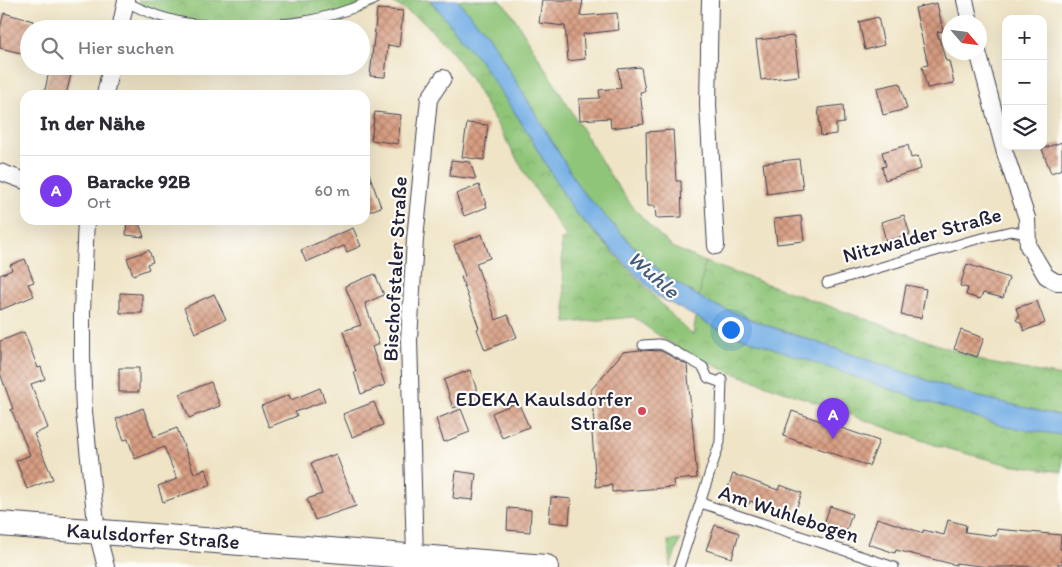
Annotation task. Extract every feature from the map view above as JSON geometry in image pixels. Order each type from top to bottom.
[{"type":"main road","name":"Kaulsdorfer Straße","points":[[0,524],[546,567]]},
{"type":"street","points":[[710,0],[708,105],[716,246]]},
{"type":"street","points":[[965,0],[968,15]]},
{"type":"street","points":[[122,20],[125,1]]},
{"type":"street","points":[[980,60],[1005,153],[1027,218],[1028,246],[1046,276],[1059,282]]},
{"type":"street","points":[[106,90],[109,75]]},
{"type":"street","name":"Bischofstaler Straße","points":[[415,556],[409,340],[410,300],[429,99],[443,78]]},
{"type":"street","points":[[0,172],[20,179]]},
{"type":"street","points":[[86,225],[82,357],[84,412],[97,532],[106,567]]},
{"type":"lane","points":[[314,20],[347,11],[374,0]]},
{"type":"lane","points":[[125,1],[135,7],[175,20]]},
{"type":"lane","name":"Nitzwalder Straße","points":[[827,283],[970,241],[1012,231],[1028,234]]},
{"type":"lane","points":[[643,345],[663,345],[703,367],[708,378],[722,381],[720,442],[679,567]]},
{"type":"lane","name":"Am Wuhlebogen","points":[[701,504],[894,567]]},
{"type":"green space","points":[[139,0],[389,0],[346,20],[156,20],[143,15],[143,6],[138,3]]},
{"type":"green space","points":[[389,0],[430,0],[480,61],[521,122],[573,210],[686,330],[693,335],[705,262],[989,363],[1062,376],[1062,415],[1056,415],[971,395],[760,323],[712,304],[716,328],[1006,426],[1062,435],[1062,472],[1002,463],[938,446],[733,373],[706,362],[682,349],[658,335],[634,317],[566,323],[561,240],[567,238],[526,175],[474,84],[453,53],[424,22]]},
{"type":"green space","points":[[457,0],[500,0],[511,12],[611,177],[630,203],[672,247],[705,262],[711,304],[664,275],[630,243],[581,190],[489,36]]},
{"type":"green space","points":[[680,540],[670,567],[668,541]]},
{"type":"water","name":"Wuhle","points":[[430,0],[457,0],[489,36],[581,190],[630,243],[664,275],[711,304],[760,323],[971,395],[1062,415],[1062,435],[1006,427],[901,393],[716,328],[657,296],[573,210],[521,122],[480,61]]},
{"type":"building","points":[[542,0],[583,0],[580,16],[617,13],[619,30],[583,34],[585,59],[568,61],[565,26],[539,23]]},
{"type":"building","points":[[937,3],[942,26],[942,31],[937,32],[942,48],[942,60],[949,61],[954,83],[927,88],[922,66],[928,65],[915,8]]},
{"type":"building","points":[[377,9],[403,11],[399,47],[388,45],[385,77],[370,76]]},
{"type":"building","points":[[4,13],[29,20],[20,20],[20,53],[0,48],[0,28]]},
{"type":"building","points":[[878,17],[884,45],[865,50],[859,22]]},
{"type":"building","points":[[794,36],[799,76],[761,80],[756,40]]},
{"type":"building","points":[[641,67],[645,91],[640,92],[644,124],[611,128],[610,118],[580,120],[579,99],[600,98],[599,90],[621,88],[618,69]]},
{"type":"building","points":[[48,75],[71,75],[67,90],[45,90]]},
{"type":"building","points":[[900,83],[907,109],[883,115],[877,88]]},
{"type":"building","points":[[843,105],[844,123],[836,124],[836,134],[821,136],[818,108]]},
{"type":"building","points":[[375,112],[401,115],[398,144],[371,140]]},
{"type":"building","points":[[467,123],[488,125],[484,160],[462,157]]},
{"type":"building","points":[[673,130],[676,181],[681,181],[682,217],[656,218],[655,206],[648,206],[646,132]]},
{"type":"building","points":[[1062,142],[1062,169],[1051,173],[1042,150],[1047,150],[1047,147]]},
{"type":"building","points":[[908,145],[911,158],[918,156],[921,169],[885,180],[882,167],[886,166],[882,152]]},
{"type":"building","points":[[799,159],[803,189],[767,194],[763,163]]},
{"type":"building","points":[[451,160],[470,162],[476,179],[450,176]]},
{"type":"building","points":[[370,176],[381,207],[370,211]]},
{"type":"building","points":[[479,185],[487,207],[464,216],[456,194]]},
{"type":"building","points":[[904,215],[910,234],[886,241],[881,222]]},
{"type":"building","points":[[801,216],[804,241],[777,244],[774,219]]},
{"type":"building","points":[[127,225],[140,225],[144,237],[126,235]]},
{"type":"building","points":[[353,228],[361,246],[347,252],[344,246],[306,262],[301,250]]},
{"type":"building","points":[[482,234],[490,258],[476,263],[496,320],[508,315],[517,337],[485,350],[461,277],[465,276],[454,245]]},
{"type":"building","points":[[149,250],[153,262],[147,264],[149,269],[133,275],[127,258]]},
{"type":"building","points":[[25,259],[34,282],[28,284],[34,296],[0,310],[0,275],[12,270],[10,265]]},
{"type":"building","points":[[967,264],[1009,278],[1003,298],[983,293],[980,299],[966,295],[968,288],[960,286]]},
{"type":"building","points":[[375,274],[384,295],[365,303],[379,344],[372,347],[385,385],[361,394],[343,331],[361,325],[345,286]]},
{"type":"building","points":[[906,285],[926,289],[921,318],[901,315]]},
{"type":"building","points":[[120,293],[142,294],[142,313],[120,313]]},
{"type":"building","points":[[214,294],[226,319],[195,333],[184,308]]},
{"type":"building","points":[[1037,301],[1045,323],[1024,331],[1021,323],[1016,320],[1019,316],[1016,308]]},
{"type":"building","points":[[961,330],[984,338],[977,357],[954,349]]},
{"type":"building","points":[[24,332],[38,368],[41,367],[45,379],[31,384],[48,428],[34,434],[53,479],[27,489],[16,461],[30,455],[11,409],[13,409],[0,373],[0,341]]},
{"type":"building","name":"EDEKA Kaulsdorfer Straße","points":[[640,350],[661,351],[687,365],[697,478],[673,480],[674,487],[612,492],[612,485],[596,487],[592,433],[595,433],[591,390],[623,352]]},
{"type":"building","points":[[119,368],[139,368],[139,392],[119,392]]},
{"type":"building","points":[[470,370],[480,399],[453,408],[444,380]]},
{"type":"building","points":[[211,382],[220,406],[189,418],[180,394]]},
{"type":"building","points":[[320,388],[325,401],[295,412],[297,416],[269,427],[261,406],[289,395],[291,400]]},
{"type":"building","points":[[374,402],[383,425],[352,437],[343,414]]},
{"type":"building","points":[[518,402],[529,427],[502,438],[492,413]]},
{"type":"building","points":[[143,408],[154,437],[177,428],[194,473],[206,469],[211,485],[163,502],[158,486],[177,479],[164,447],[135,459],[128,439],[124,440],[116,419]]},
{"type":"building","points":[[461,409],[470,432],[444,442],[436,419]]},
{"type":"building","points":[[792,411],[879,441],[869,466],[783,436]]},
{"type":"building","points":[[336,454],[356,506],[315,520],[307,499],[322,494],[311,463]]},
{"type":"building","points":[[456,471],[476,474],[473,500],[453,498]]},
{"type":"building","points":[[733,474],[778,490],[780,485],[802,493],[793,517],[750,501],[749,504],[725,496]]},
{"type":"building","points":[[551,497],[571,499],[569,524],[549,522]]},
{"type":"building","points":[[830,506],[852,514],[844,538],[822,530]]},
{"type":"building","points":[[508,508],[531,510],[530,532],[507,530]]},
{"type":"building","points":[[877,518],[923,533],[923,530],[944,535],[948,520],[966,525],[965,532],[996,536],[997,529],[1061,535],[1062,564],[1058,564],[1058,567],[988,567],[956,563],[956,565],[896,550],[895,553],[868,544]]},
{"type":"building","points":[[715,525],[739,533],[732,558],[706,550]]},
{"type":"place","name":"EDEKA Kaulsdorfer Straße","points":[[642,411]]},
{"type":"place","name":"Baracke 92B","points":[[833,439]]}]
